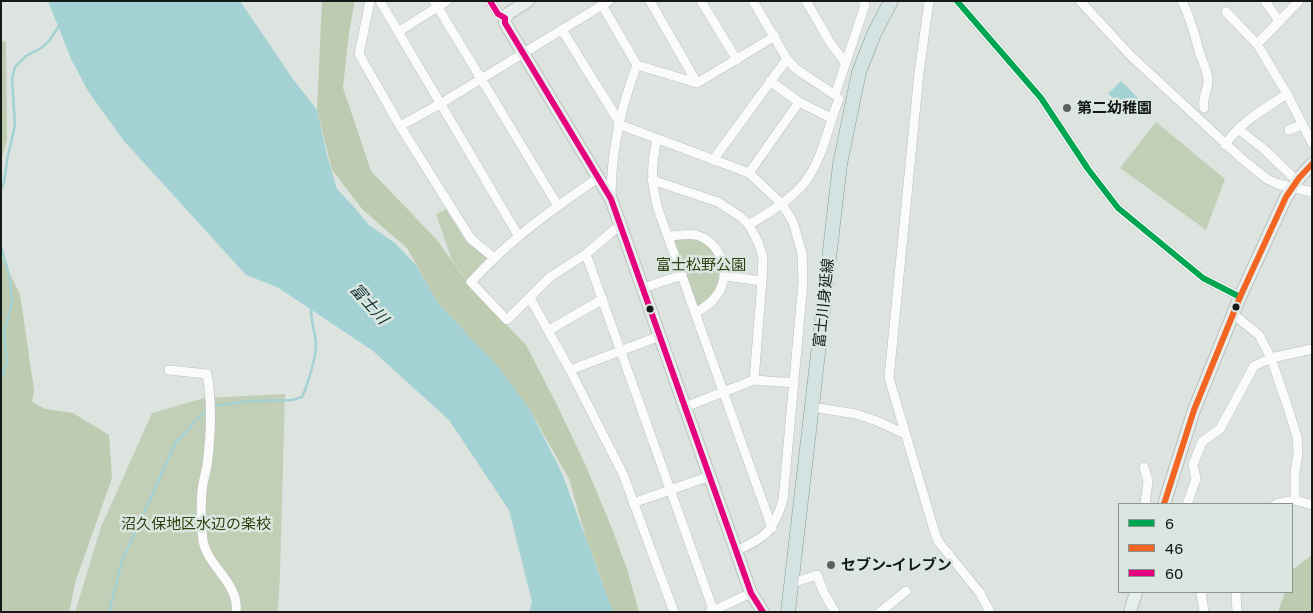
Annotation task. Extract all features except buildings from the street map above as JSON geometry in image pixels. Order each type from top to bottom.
[{"type":"main road","name":"富士川身延線","points":[[788,612],[840,164],[859,72],[874,34],[891,1]]},
{"type":"street","points":[[370,1],[359,54],[400,126],[471,239],[493,257]]},
{"type":"street","points":[[380,1],[518,235]]},
{"type":"street","points":[[398,32],[435,4],[447,1]]},
{"type":"street","points":[[490,1],[498,14],[505,18]]},
{"type":"street","points":[[528,1],[509,12],[505,18],[505,23],[611,199],[751,593],[763,612]]},
{"type":"street","points":[[650,1],[697,83]]},
{"type":"street","points":[[701,1],[737,60]]},
{"type":"street","points":[[753,1],[787,59],[796,69],[835,95],[865,5],[862,1]]},
{"type":"street","points":[[806,1],[845,62]]},
{"type":"street","points":[[929,1],[919,73],[889,378],[938,541],[980,593],[990,612]]},
{"type":"street","points":[[957,1],[1041,98],[1088,169],[1118,208],[1203,278],[1240,297]]},
{"type":"street","points":[[1080,1],[1131,56],[1225,145],[1267,179],[1295,184],[1312,192]]},
{"type":"street","points":[[1182,1],[1193,26],[1200,56],[1207,73],[1209,83],[1202,98],[1204,108]]},
{"type":"street","points":[[1265,1],[1279,21]]},
{"type":"street","points":[[1257,44],[1299,1]]},
{"type":"street","points":[[400,126],[440,104],[606,3],[637,65],[697,83],[775,36]]},
{"type":"street","points":[[435,4],[558,206]]},
{"type":"street","points":[[1226,12],[1257,44],[1287,94],[1312,143]]},
{"type":"street","points":[[562,30],[618,122],[657,139],[749,173],[782,204],[793,222],[802,253],[803,282],[783,500],[772,528],[760,540],[736,551]]},
{"type":"street","points":[[713,160],[787,59]]},
{"type":"street","points":[[611,199],[611,172],[618,122],[637,65]]},
{"type":"street","points":[[770,81],[799,102],[831,118]]},
{"type":"street","points":[[1225,145],[1232,135],[1249,119],[1287,94]]},
{"type":"street","points":[[749,225],[782,204],[806,182],[819,158],[839,99]]},
{"type":"street","points":[[749,173],[799,102]]},
{"type":"street","points":[[1289,130],[1301,124]]},
{"type":"street","points":[[1238,129],[1265,150],[1295,184]]},
{"type":"street","points":[[657,139],[653,158],[652,180],[658,209],[772,528]]},
{"type":"street","points":[[1164,503],[1194,410],[1240,297],[1280,207],[1295,184],[1312,164]]},
{"type":"street","points":[[598,178],[518,235],[493,257],[471,282],[507,320],[550,277],[586,254],[621,224]]},
{"type":"street","points":[[652,180],[718,202],[741,217],[749,225],[758,242],[763,257],[754,380]]},
{"type":"street","points":[[669,236],[689,234],[697,236],[713,244],[721,257],[725,276],[719,292],[710,304],[696,313]]},
{"type":"street","points":[[586,254],[712,611],[751,593]]},
{"type":"street","points":[[643,288],[682,275]]},
{"type":"street","points":[[725,276],[762,281]]},
{"type":"street","points":[[530,298],[570,370],[623,474],[674,612]]},
{"type":"street","points":[[548,330],[603,299]]},
{"type":"street","points":[[1233,314],[1259,335],[1271,358],[1297,437],[1298,454],[1294,472],[1295,500]]},
{"type":"street","points":[[570,370],[660,336]]},
{"type":"street","points":[[1187,503],[1196,479],[1194,465],[1202,442],[1220,429],[1254,366],[1271,358],[1312,349]]},
{"type":"street","points":[[169,370],[207,374],[210,393],[210,419],[208,460],[202,491],[203,539],[205,548],[234,594],[237,604],[236,612]]},
{"type":"street","points":[[685,407],[754,380],[794,383]]},
{"type":"street","points":[[812,407],[856,414],[905,434]]},
{"type":"street","points":[[1144,467],[1148,481],[1145,503]]},
{"type":"street","points":[[634,503],[710,476]]},
{"type":"street","points":[[1281,503],[1295,500],[1312,505]]},
{"type":"street","points":[[792,583],[817,575],[824,593],[835,612]]},
{"type":"street","points":[[880,612],[906,591]]},
{"type":"street","points":[[1130,612],[1136,593]]},
{"type":"street","points":[[1201,593],[1204,612]]},
{"type":"street","points":[[1236,593],[1236,612]]},
{"type":"green space","points":[[322,1],[355,1],[349,32],[343,88],[371,171],[437,240],[473,290],[526,345],[586,466],[627,569],[639,612],[611,612],[586,538],[569,479],[530,410],[487,355],[438,303],[407,248],[363,210],[332,170],[317,110]]},
{"type":"green space","points":[[1,40],[6,42],[7,140],[1,161]]},
{"type":"green space","points":[[1156,122],[1225,179],[1206,230],[1120,168]]},
{"type":"green space","points":[[446,209],[466,241],[489,258],[467,281],[452,260],[436,214]]},
{"type":"green space","name":"富士松野公園","points":[[689,237],[711,246],[717,254],[721,267],[718,287],[710,299],[697,308],[673,239]]},
{"type":"green space","points":[[1,256],[20,294],[34,390],[32,402],[45,409],[73,413],[109,435],[112,478],[76,580],[69,612],[1,612]]},
{"type":"green space","name":"沼久保地区水辺の楽校","points":[[285,394],[278,612],[75,612],[101,527],[152,413],[204,398]]},
{"type":"green space","points":[[1312,555],[1312,612],[1278,612],[1285,593],[1293,593],[1293,569]]},
{"type":"water","name":"富士川","points":[[48,1],[240,1],[293,79],[317,110],[337,189],[369,225],[395,243],[416,265],[438,303],[500,369],[530,410],[562,473],[613,612],[529,612],[532,602],[509,510],[449,420],[373,351],[277,287],[246,275],[124,141],[88,91],[72,61]]},
{"type":"water","points":[[1121,81],[1140,100],[1130,112],[1108,94]]},
{"type":"waterway","points":[[1,190],[15,125],[12,79],[15,67],[26,56],[49,41],[59,26]]},
{"type":"waterway","points":[[1,247],[10,278],[12,302],[4,334],[7,362],[1,378]]},
{"type":"waterway","points":[[211,406],[249,401],[292,400],[302,397],[316,351],[311,306]]},
{"type":"waterway","points":[[109,612],[122,561],[176,442],[207,409]]},
{"type":"transit line","name":"60","points":[[490,1],[498,14],[505,18],[505,23],[611,199],[751,593],[763,612]]},
{"type":"transit line","name":"6","points":[[957,1],[1041,98],[1088,169],[1118,208],[1203,278],[1240,297]]},
{"type":"transit line","name":"46","points":[[1164,503],[1194,410],[1240,297],[1286,197],[1299,178],[1312,164]]},
{"type":"place","name":"第二幼稚園","points":[[1067,108]]},
{"type":"place","name":"セブン-イレブン","points":[[831,565]]}]
